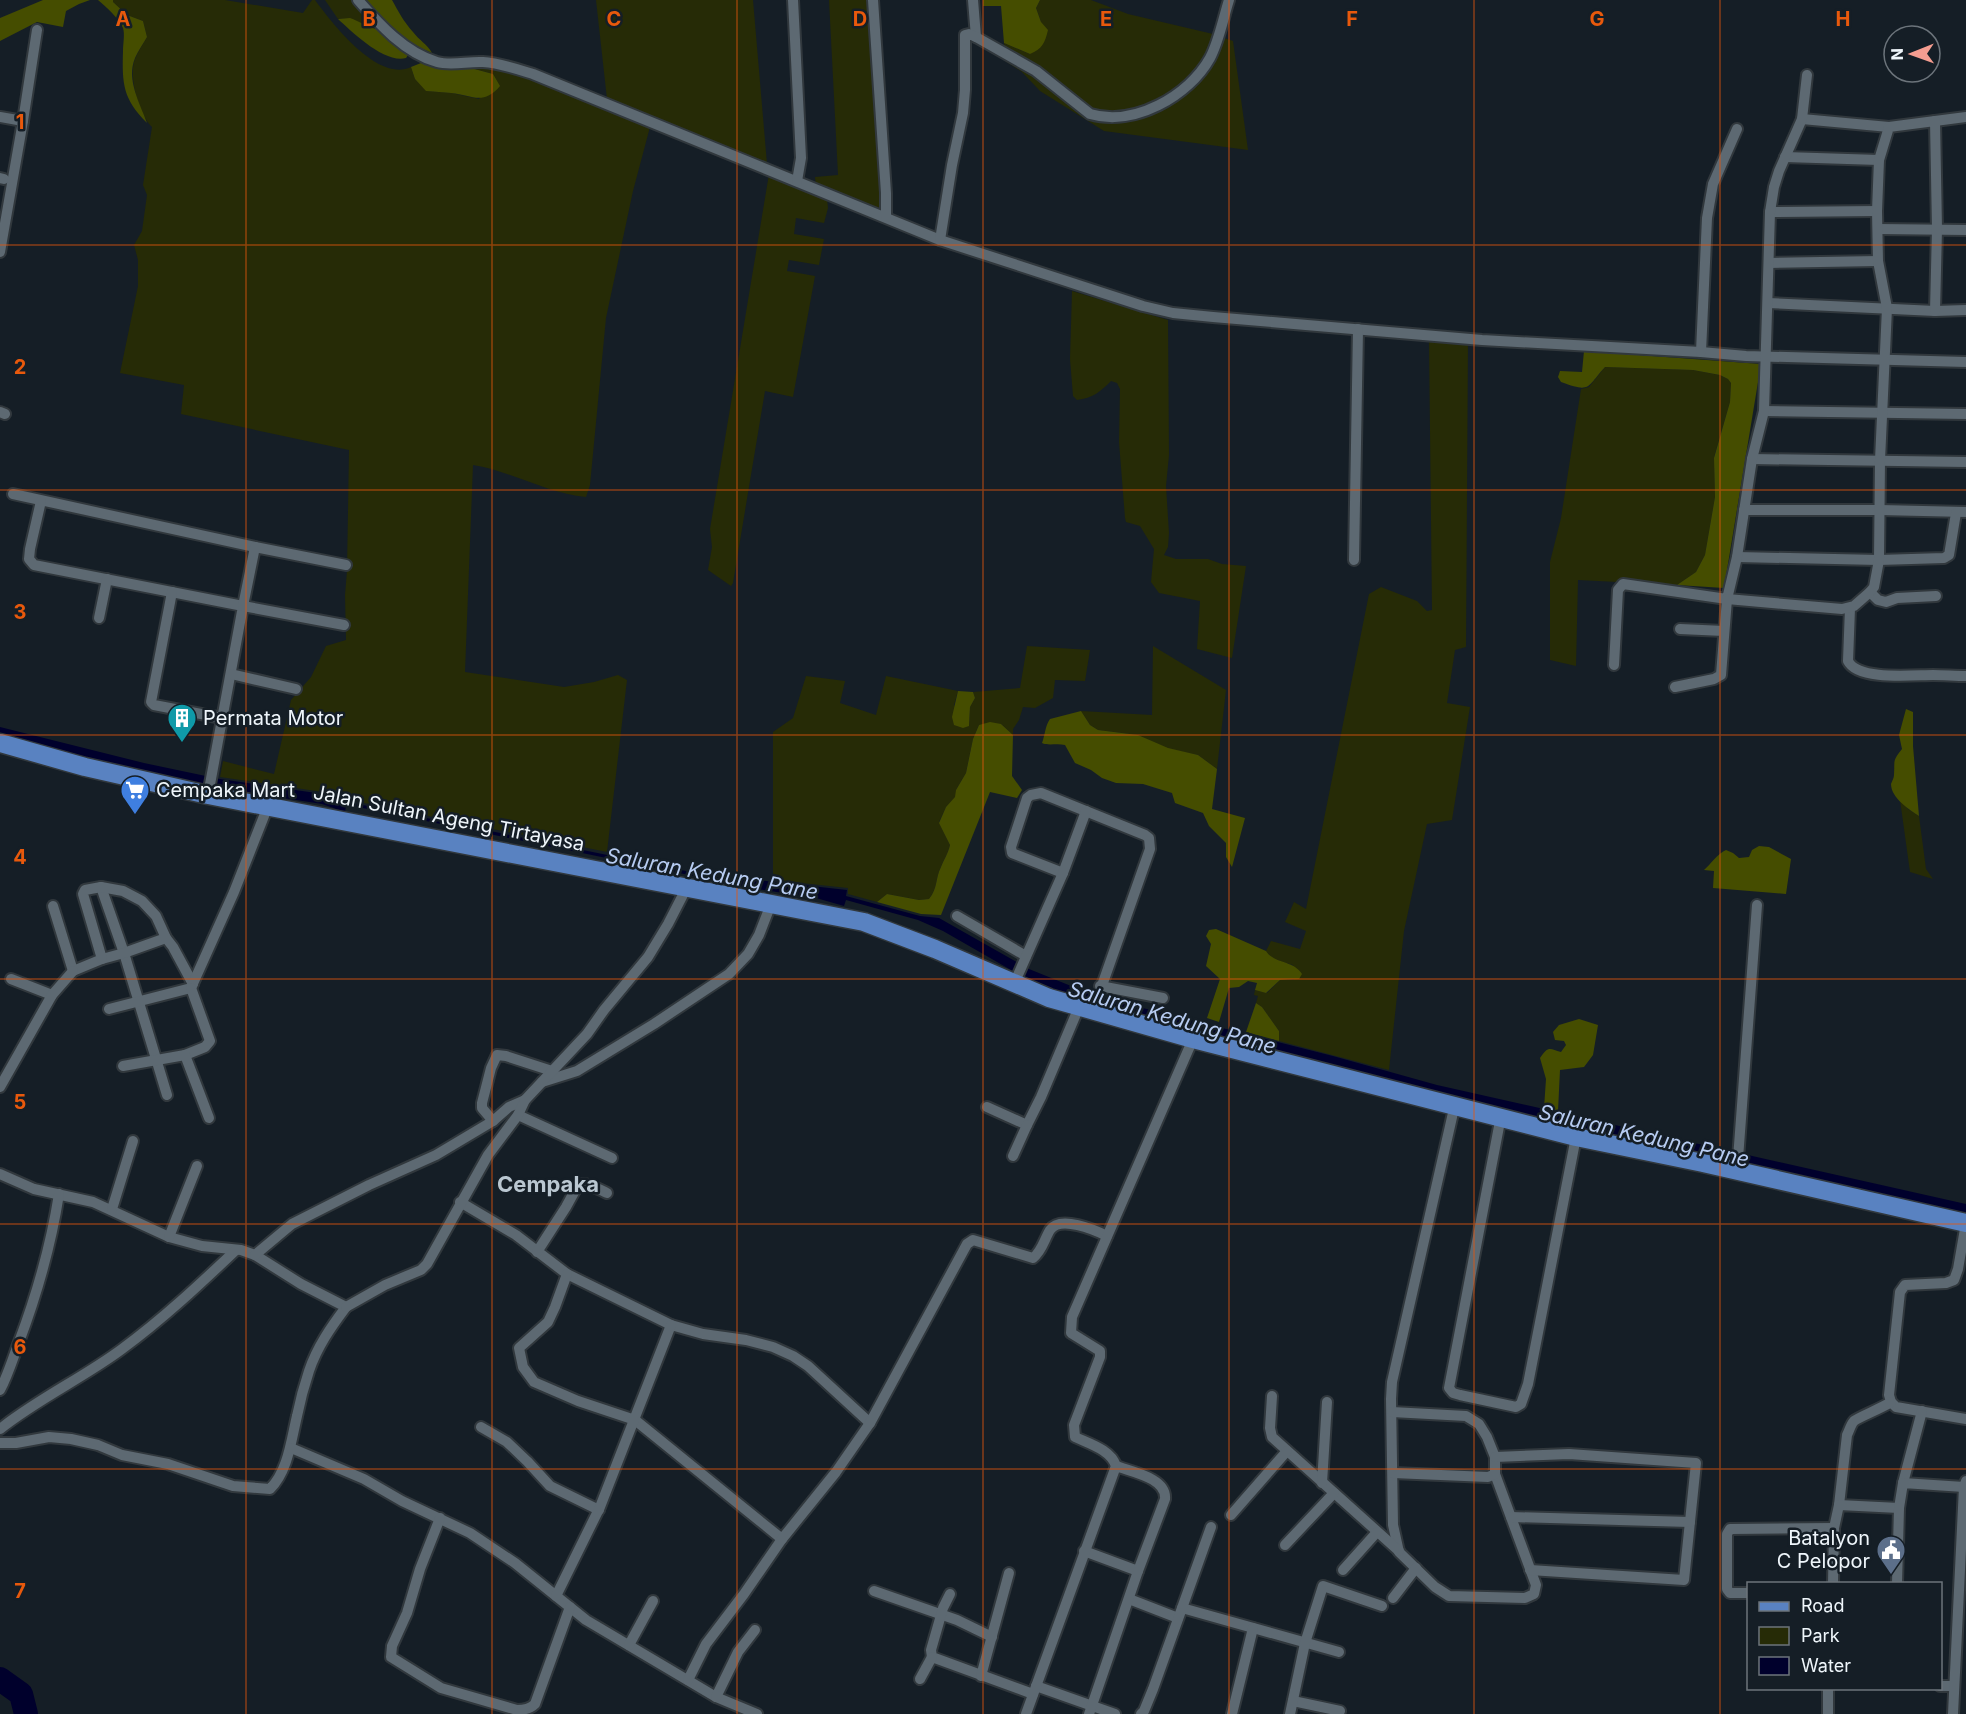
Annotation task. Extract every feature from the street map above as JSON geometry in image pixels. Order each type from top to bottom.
[{"type":"main road","name":"Jalan Sultan Ageng Tirtayasa","points":[[0,743],[85,766],[209,791],[268,806],[864,922],[1015,980],[1049,998],[1193,1039],[1455,1104],[1576,1137],[1737,1169],[1966,1223]]},
{"type":"street","points":[[358,0],[381,26],[404,45],[437,62],[449,64],[485,62],[533,74],[940,240],[1115,297],[1173,313],[1482,340],[1766,357],[1966,362]]},
{"type":"street","points":[[793,0],[801,158],[797,181]]},
{"type":"street","points":[[873,0],[886,217]]},
{"type":"street","points":[[973,0],[976,37]]},
{"type":"street","points":[[940,240],[963,113],[966,61],[964,38],[967,34],[1036,71],[1090,114],[1101,117],[1118,116],[1154,107],[1177,94],[1199,75],[1210,56],[1229,0]]},
{"type":"street","points":[[0,252],[37,30]]},
{"type":"street","points":[[1675,687],[1714,679],[1721,675],[1727,599],[1737,557],[1752,459],[1764,411],[1770,212],[1774,188],[1802,119],[1807,75]]},
{"type":"street","points":[[0,117],[23,121]]},
{"type":"street","points":[[1802,119],[1888,127],[1966,117]]},
{"type":"street","points":[[1935,121],[1937,229],[1935,311]]},
{"type":"street","points":[[1614,665],[1618,590],[1623,585],[1727,599],[1842,609],[1850,608],[1874,587],[1879,560],[1880,460],[1887,308],[1878,261],[1877,211],[1879,160],[1888,127]]},
{"type":"street","points":[[1701,352],[1707,218],[1713,184],[1737,129]]},
{"type":"street","points":[[1785,158],[1879,160]]},
{"type":"street","points":[[1770,212],[1877,211]]},
{"type":"street","points":[[1878,229],[1966,230]]},
{"type":"street","points":[[1768,263],[1878,261]]},
{"type":"street","points":[[1768,303],[1935,311],[1966,310]]},
{"type":"street","points":[[1354,560],[1358,329]]},
{"type":"street","points":[[1764,411],[1966,414]]},
{"type":"street","points":[[1752,459],[1966,462]]},
{"type":"street","points":[[13,494],[346,565]]},
{"type":"street","points":[[41,501],[30,549],[29,560],[34,565],[344,625]]},
{"type":"street","points":[[1737,557],[1879,560],[1946,557],[1949,555],[1961,512],[1744,510]]},
{"type":"street","points":[[209,791],[255,547]]},
{"type":"street","points":[[99,618],[107,579]]},
{"type":"street","points":[[172,592],[151,702],[154,705],[222,718]]},
{"type":"street","points":[[1870,592],[1878,600],[1886,602],[1897,598],[1936,596]]},
{"type":"street","points":[[1850,608],[1848,661],[1856,669],[1869,673],[1895,675],[1966,676]]},
{"type":"street","points":[[1680,629],[1724,631]]},
{"type":"street","points":[[231,674],[296,689]]},
{"type":"street","points":[[1013,1156],[1041,1097],[1099,989],[1150,849],[1150,843],[1145,835],[1086,811],[1041,793],[1031,795],[1027,798],[1011,847],[1012,854],[1062,873]]},
{"type":"street","points":[[192,986],[234,892],[268,806]]},
{"type":"street","points":[[1015,980],[1062,873],[1086,811]]},
{"type":"street","points":[[101,886],[167,1095]]},
{"type":"street","points":[[102,959],[83,894],[85,890],[101,886],[123,891],[142,901],[156,916],[192,986],[210,1041],[209,1045],[185,1055],[123,1066]]},
{"type":"street","points":[[0,1443],[16,1443],[49,1437],[71,1439],[98,1444],[122,1455],[168,1464],[233,1486],[267,1490],[272,1488],[291,1448],[297,1415],[310,1369],[323,1339],[346,1307],[385,1285],[421,1270],[427,1264],[488,1155],[518,1115],[525,1100],[587,1034],[648,957],[687,887]]},
{"type":"street","points":[[542,1082],[576,1071],[654,1024],[729,974],[748,954],[759,935],[771,904]]},
{"type":"street","points":[[1737,1169],[1757,905]]},
{"type":"street","points":[[53,906],[73,971]]},
{"type":"street","points":[[957,916],[1024,959]]},
{"type":"street","points":[[0,1087],[52,995],[73,971],[166,938]]},
{"type":"street","points":[[10,979],[52,995]]},
{"type":"street","points":[[109,1008],[192,986]]},
{"type":"street","points":[[1099,989],[1164,999]]},
{"type":"street","points":[[1026,1714],[1116,1466],[1109,1454],[1075,1437],[1074,1425],[1100,1358],[1100,1351],[1071,1333],[1071,1317],[1193,1039]]},
{"type":"street","points":[[185,1055],[209,1118]]},
{"type":"street","points":[[493,1121],[482,1108],[482,1103],[490,1068],[497,1055],[552,1071]]},
{"type":"street","points":[[1,1427],[122,1349],[191,1292],[246,1252],[292,1224],[369,1185],[436,1155],[493,1121],[510,1107],[525,1100]]},
{"type":"street","points":[[1399,1551],[1393,1525],[1392,1382],[1455,1104]]},
{"type":"street","points":[[987,1107],[1027,1125]]},
{"type":"street","points":[[518,1115],[612,1158]]},
{"type":"street","points":[[1501,1116],[1449,1388],[1453,1393],[1460,1395],[1515,1407],[1521,1404],[1528,1384],[1576,1137]]},
{"type":"street","points":[[112,1209],[133,1141]]},
{"type":"street","points":[[169,1237],[197,1166]]},
{"type":"street","points":[[0,1174],[34,1189],[93,1202],[112,1209],[169,1237],[202,1246],[246,1252],[346,1307]]},
{"type":"street","points":[[537,1252],[578,1185],[592,1186],[607,1193]]},
{"type":"street","points":[[0,1390],[28,1318],[45,1262],[59,1194]]},
{"type":"street","points":[[460,1202],[516,1235],[567,1274],[671,1325],[703,1334],[773,1347],[793,1356],[808,1366],[870,1423]]},
{"type":"street","points":[[1966,1223],[1962,1270],[1954,1280],[1946,1283],[1912,1283],[1905,1285],[1900,1292],[1889,1395],[1896,1407],[1966,1419]]},
{"type":"street","points":[[688,1680],[706,1644],[782,1539],[836,1472],[870,1423],[967,1244],[973,1240],[1033,1258],[1039,1253],[1052,1227],[1057,1224],[1082,1226],[1107,1236]]},
{"type":"street","points":[[567,1274],[546,1324],[519,1348],[523,1367],[534,1382],[578,1401],[634,1420],[782,1539]]},
{"type":"street","points":[[556,1596],[599,1510],[671,1325]]},
{"type":"street","points":[[1272,1396],[1270,1428],[1272,1437],[1399,1551],[1435,1587],[1449,1596],[1525,1598],[1534,1594],[1536,1585],[1495,1474],[1495,1457],[1479,1424],[1466,1416],[1392,1412]]},
{"type":"street","points":[[1322,1483],[1327,1402]]},
{"type":"street","points":[[1833,1582],[1834,1528],[1847,1435],[1855,1420],[1891,1402]]},
{"type":"street","points":[[1897,1582],[1899,1508],[1903,1483],[1922,1411]]},
{"type":"street","points":[[481,1427],[507,1442],[550,1486],[599,1510]]},
{"type":"street","points":[[291,1448],[364,1479],[402,1501],[470,1533],[506,1557],[586,1620],[716,1697],[757,1714]]},
{"type":"street","points":[[1231,1515],[1287,1452]]},
{"type":"street","points":[[1495,1457],[1569,1454],[1696,1463],[1684,1580],[1530,1570]]},
{"type":"street","points":[[1090,1709],[1166,1492],[1155,1481],[1116,1466]]},
{"type":"street","points":[[1393,1473],[1481,1477],[1495,1474]]},
{"type":"street","points":[[1903,1483],[1965,1484],[1953,1714]]},
{"type":"street","points":[[1285,1545],[1334,1493]]},
{"type":"street","points":[[1839,1505],[1899,1508]]},
{"type":"street","points":[[1511,1517],[1690,1522]]},
{"type":"street","points":[[440,1518],[420,1569],[407,1613],[392,1646],[391,1657],[441,1688],[518,1710],[532,1708],[570,1607]]},
{"type":"street","points":[[1141,1714],[1153,1689],[1211,1527]]},
{"type":"street","points":[[1747,1593],[1730,1593],[1727,1588],[1727,1534],[1730,1529],[1834,1528]]},
{"type":"street","points":[[1343,1570],[1377,1532]]},
{"type":"street","points":[[1084,1551],[1138,1571]]},
{"type":"street","points":[[1393,1598],[1416,1568]]},
{"type":"street","points":[[981,1676],[1010,1573]]},
{"type":"street","points":[[1290,1714],[1305,1643],[1323,1586],[1382,1606]]},
{"type":"street","points":[[874,1591],[957,1620],[992,1637]]},
{"type":"street","points":[[920,1679],[932,1657],[931,1650],[950,1594]]},
{"type":"street","points":[[1129,1599],[1180,1613],[1253,1628],[1339,1652]]},
{"type":"street","points":[[629,1645],[653,1601]]},
{"type":"street","points":[[1232,1714],[1253,1628]]},
{"type":"street","points":[[716,1697],[738,1652],[755,1630]]},
{"type":"street","points":[[932,1657],[981,1676],[1034,1690],[1090,1709],[1115,1714]]},
{"type":"street","points":[[1942,1686],[1954,1686]]},
{"type":"street","points":[[1828,1690],[1828,1714]]},
{"type":"street","points":[[1293,1701],[1340,1711]]},
{"type":"green space","points":[[43,0],[90,0],[66,11],[63,27],[37,22],[0,41],[0,18]]},
{"type":"green space","points":[[98,0],[113,0],[127,15],[143,21],[147,37],[135,58],[132,75],[135,91],[147,123],[133,106],[126,90],[123,73],[123,28],[115,16]]},
{"type":"green space","points":[[113,0],[225,0],[303,13],[312,0],[315,0],[344,36],[357,48],[384,67],[398,70],[411,67],[415,79],[427,91],[452,93],[479,99],[493,74],[467,67],[493,69],[543,84],[650,127],[633,191],[606,318],[590,485],[586,497],[558,492],[501,472],[473,465],[465,672],[564,687],[618,675],[627,680],[607,852],[354,801],[348,799],[349,792],[323,792],[220,777],[223,761],[274,774],[291,700],[311,677],[326,646],[346,640],[349,450],[181,414],[184,385],[120,373],[138,286],[138,260],[134,245],[142,231],[147,195],[143,185],[152,127],[139,105],[133,75],[135,59],[147,37],[143,21],[127,15]]},
{"type":"green space","points":[[325,0],[352,0],[376,29],[355,20],[338,19]]},
{"type":"green space","points":[[363,0],[392,0],[415,35],[432,53],[394,31]]},
{"type":"green space","points":[[596,0],[753,0],[767,164],[607,99]]},
{"type":"green space","points":[[829,0],[867,0],[881,212],[816,185],[815,177],[838,175]]},
{"type":"green space","points":[[983,0],[1040,0],[1036,8],[1041,22],[1048,30],[1042,45],[1030,54],[1004,43],[1001,6],[983,6]]},
{"type":"green space","points":[[1040,0],[1091,0],[1128,14],[1233,41],[1248,150],[1104,131],[1040,91],[1022,72],[1005,61],[1004,43],[1030,54],[1041,22],[1036,8]]},
{"type":"green space","points":[[350,18],[376,29],[408,55],[406,58],[398,59],[379,52],[338,19]]},
{"type":"green space","points":[[421,63],[467,67],[493,74],[500,86],[483,98],[426,91],[415,79],[411,67]]},
{"type":"green space","points":[[769,174],[827,199],[828,208],[824,223],[796,218],[794,234],[824,239],[819,265],[789,260],[787,271],[815,276],[793,397],[765,391],[731,586],[708,570],[712,547],[710,529]]},
{"type":"green space","points":[[1072,291],[1168,320],[1169,455],[1166,486],[1169,533],[1168,547],[1164,555],[1176,559],[1208,559],[1222,564],[1246,566],[1232,658],[1197,649],[1200,601],[1159,593],[1151,582],[1154,549],[1140,526],[1126,522],[1125,518],[1119,442],[1120,389],[1117,383],[1111,381],[1092,396],[1077,400],[1073,396],[1070,359]]},
{"type":"green space","points":[[1429,340],[1468,342],[1466,647],[1455,650],[1447,703],[1470,707],[1452,820],[1427,824],[1404,931],[1389,1070],[1279,1041],[1279,1031],[1262,1007],[1256,1003],[1258,996],[1254,995],[1255,990],[1267,993],[1280,980],[1294,980],[1293,965],[1274,959],[1266,951],[1271,941],[1300,949],[1306,931],[1285,922],[1294,902],[1306,909],[1369,594],[1381,587],[1417,601],[1427,611],[1432,610]]},
{"type":"green space","points":[[1584,351],[1761,364],[1724,588],[1677,585],[1696,572],[1705,555],[1715,497],[1714,458],[1730,402],[1731,383],[1720,375],[1693,370],[1605,367],[1591,384],[1583,388],[1561,382],[1558,377],[1560,371],[1582,372]]},
{"type":"green space","points":[[1605,367],[1693,370],[1720,375],[1731,383],[1730,402],[1714,457],[1715,497],[1705,555],[1696,572],[1677,585],[1578,580],[1576,666],[1550,660],[1550,562],[1561,518],[1581,389],[1589,387]]},
{"type":"green space","points":[[1027,646],[1090,650],[1085,681],[1055,680],[1053,698],[1035,708],[1023,707],[1013,729],[1013,735],[1001,724],[979,725],[973,739],[966,773],[956,790],[956,797],[946,807],[939,822],[950,845],[929,899],[919,900],[887,894],[877,902],[848,894],[848,888],[773,880],[773,732],[793,718],[806,676],[845,681],[840,703],[876,715],[886,676],[958,691],[954,705],[969,726],[970,707],[975,698],[973,692],[1020,688]]},
{"type":"green space","points":[[1153,646],[1226,690],[1217,769],[1198,755],[1168,749],[1138,735],[1098,730],[1090,725],[1081,711],[1152,715]]},
{"type":"green space","points":[[958,691],[973,692],[975,698],[970,707],[969,726],[963,728],[954,725],[952,717]]},
{"type":"green space","points":[[1906,709],[1913,712],[1913,746],[1919,816],[1897,799],[1891,784],[1895,759],[1902,749],[1899,735]]},
{"type":"green space","points":[[1081,711],[1090,725],[1098,730],[1138,735],[1168,748],[1198,755],[1217,769],[1212,809],[1245,818],[1232,867],[1226,857],[1226,843],[1209,826],[1203,813],[1175,803],[1172,793],[1143,784],[1116,783],[1102,778],[1075,763],[1065,745],[1042,743],[1050,719]]},
{"type":"green space","points":[[990,722],[1001,724],[1013,735],[1012,776],[1022,790],[1017,798],[990,792],[941,915],[921,914],[877,902],[887,894],[919,900],[929,899],[932,895],[950,845],[939,823],[966,773],[973,739],[979,725]]},
{"type":"green space","points":[[1900,800],[1919,816],[1926,869],[1933,879],[1910,872]]},
{"type":"green space","points":[[1759,846],[1769,847],[1791,859],[1786,894],[1713,888],[1714,871],[1704,870],[1717,857],[1726,850],[1739,858],[1749,857],[1752,850]]},
{"type":"green space","points":[[1216,929],[1266,951],[1274,958],[1294,966],[1302,974],[1299,979],[1280,980],[1266,993],[1255,990],[1257,983],[1248,981],[1239,987],[1229,988],[1219,1022],[1207,1018],[1220,979],[1206,966],[1211,944],[1206,936],[1209,930]]},
{"type":"green space","points":[[1256,1003],[1262,1007],[1279,1031],[1279,1041],[1246,1032]]},
{"type":"green space","points":[[1579,1019],[1598,1025],[1593,1055],[1584,1067],[1560,1070],[1558,1111],[1544,1108],[1546,1079],[1540,1058],[1549,1049],[1561,1052],[1566,1045],[1564,1041],[1555,1040],[1553,1032],[1559,1025]]},
{"type":"water","name":"Saluran Kedung Pane","points":[[0,727],[144,763],[220,779],[323,794],[337,792],[347,794],[346,800],[353,803],[730,880],[758,880],[847,890],[846,896],[920,916],[939,918],[1029,969],[1081,990],[1119,1002],[1437,1085],[1966,1204],[1966,1214],[1435,1095],[1116,1012],[1025,978],[943,931],[918,920],[846,900],[844,906],[816,898],[757,889],[353,806],[346,806],[345,812],[322,804],[218,788],[142,773],[0,737]]},
{"type":"waterway","points":[[0,1679],[21,1694],[26,1714]]},
{"type":"place","name":"Permata Motor","points":[[182,744]]},
{"type":"place","name":"Cempaka Mart","points":[[135,816]]},
{"type":"place","name":"Batalyon C Pelopor","points":[[1891,1576]]},
{"type":"district","name":"Cempaka","points":[[548,1184]]}]
